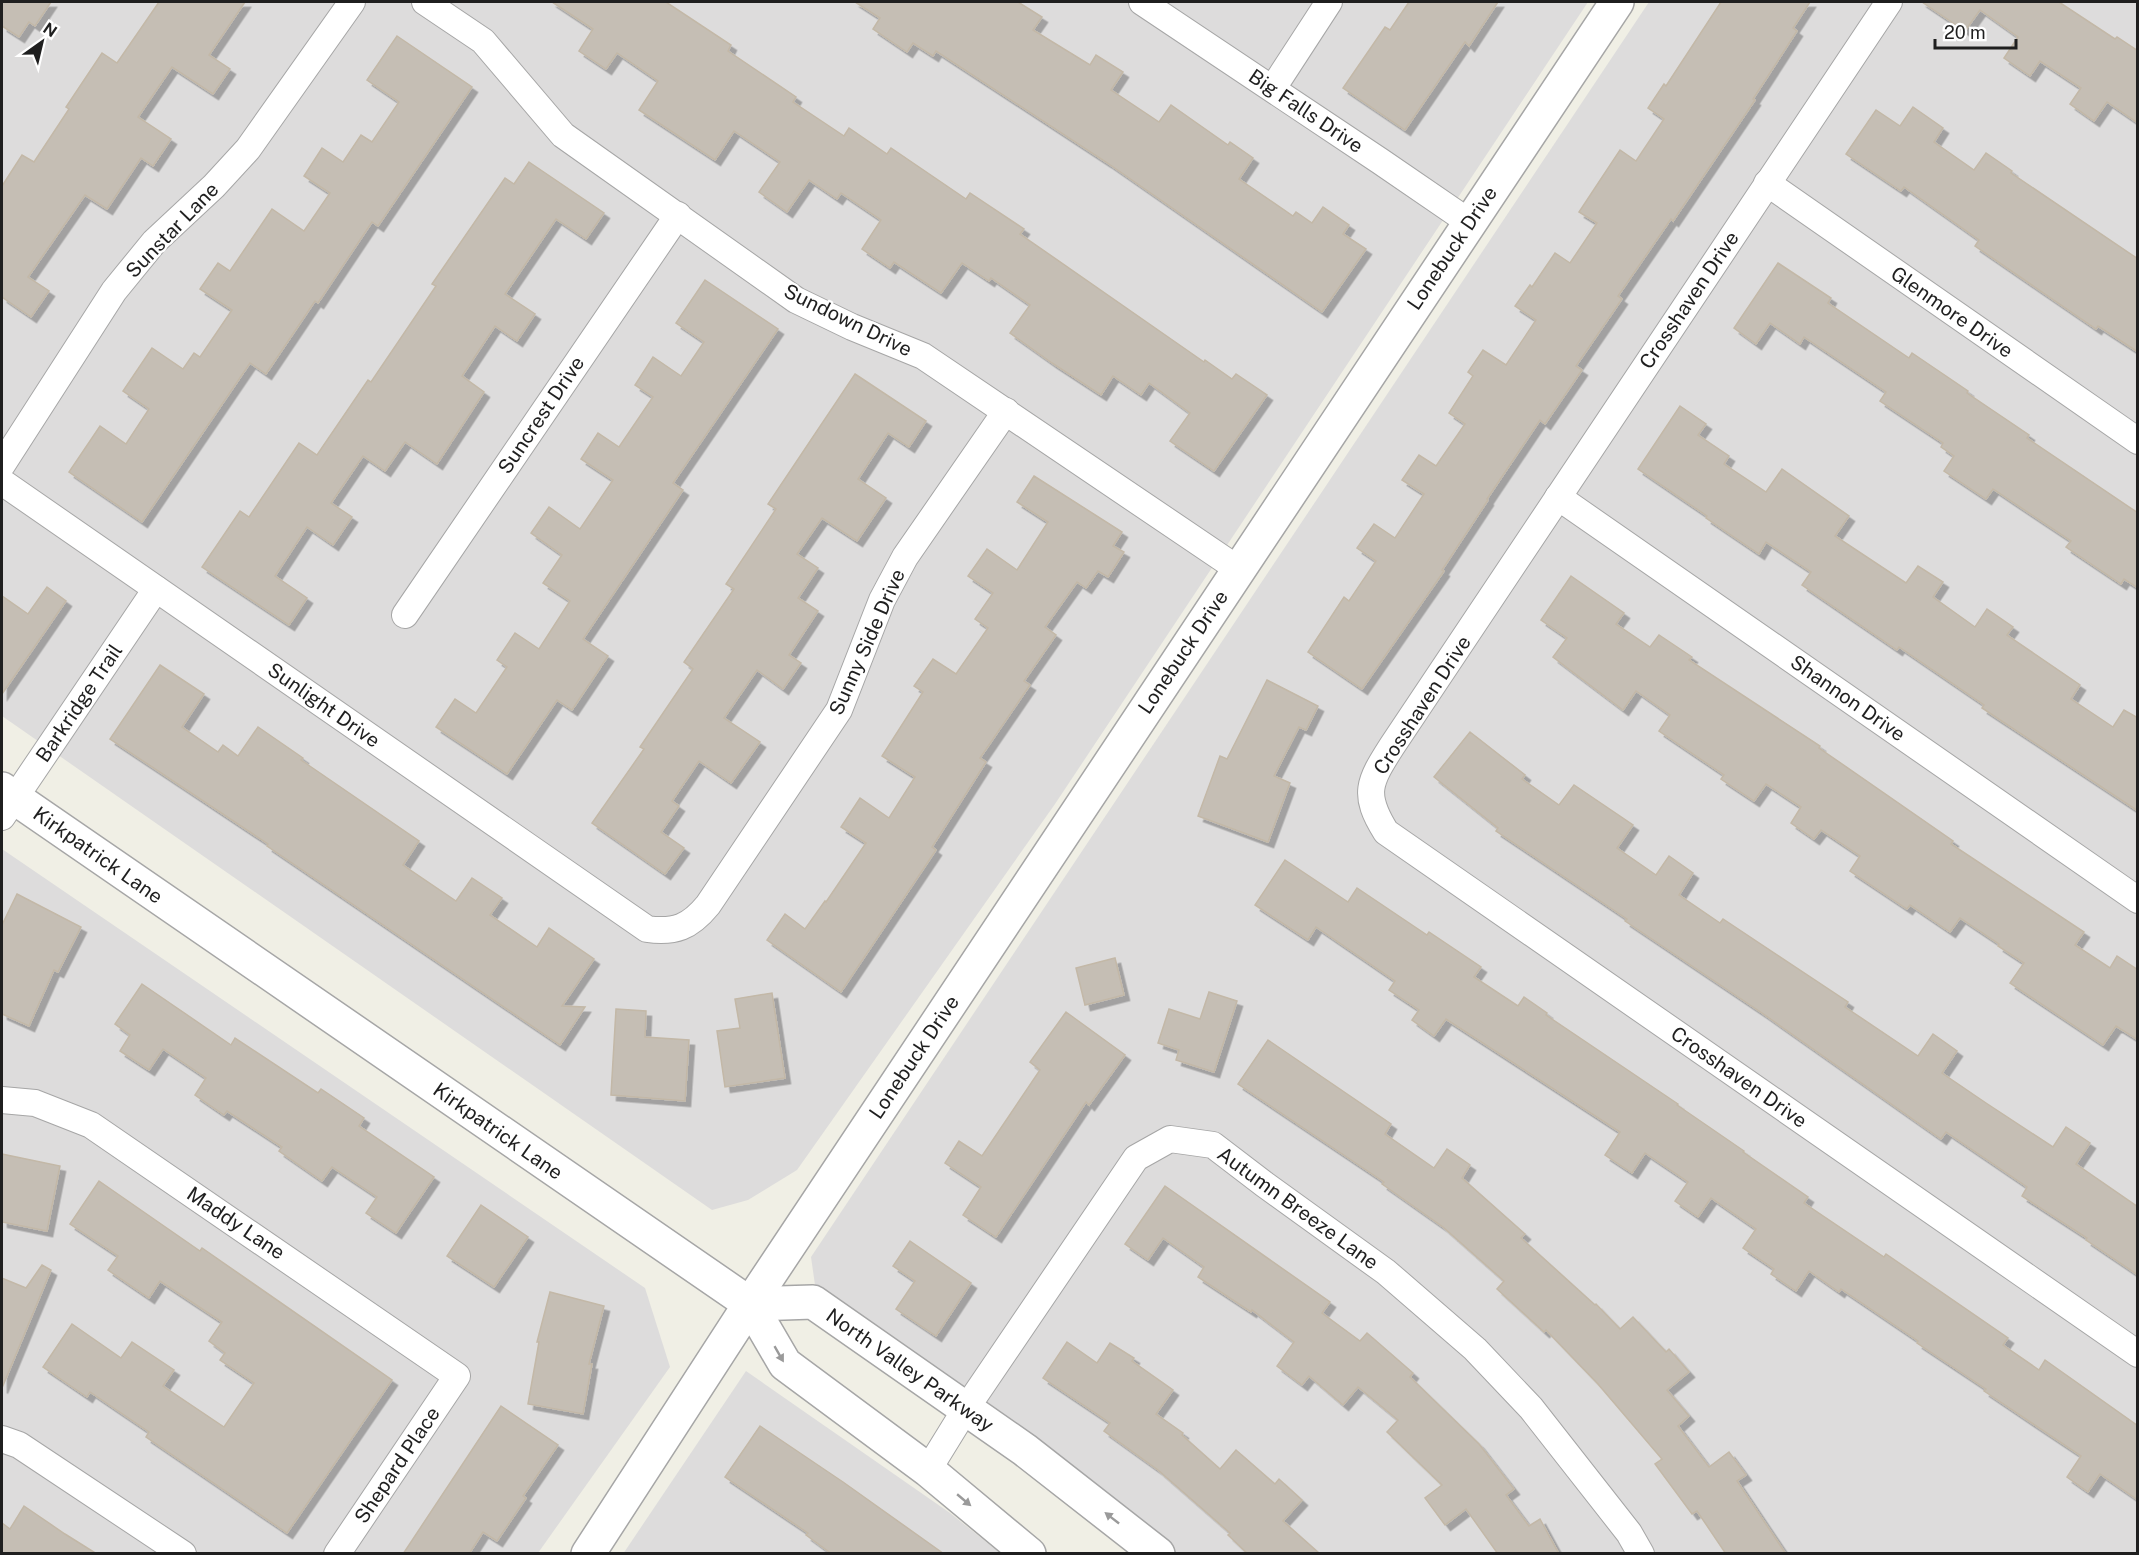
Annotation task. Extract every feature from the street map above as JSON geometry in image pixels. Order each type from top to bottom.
[{"type":"street","name":"Sunstar Lane","points":[[2,465],[114,291],[154,242],[214,186],[248,149],[352,2]]},
{"type":"street","name":"Sundown Drive","points":[[425,2],[483,41],[563,135],[796,300],[852,327],[923,356],[1238,569]]},
{"type":"street","name":"Big Falls Drive","points":[[1142,2],[1273,88],[1468,222]]},
{"type":"street","points":[[1273,88],[1329,2]]},
{"type":"street","name":"Lonebuck Drive","points":[[750,1304],[1468,222],[1617,2]]},
{"type":"street","name":"Crosshaven Drive","points":[[1889,2],[1374,774],[1370,796],[1375,815],[1386,832],[2138,1354]]},
{"type":"street","name":"Glenmore Drive","points":[[1767,183],[2138,441]]},
{"type":"street","name":"Suncrest Drive","points":[[405,615],[678,215]]},
{"type":"street","name":"Sunny Side Drive","points":[[647,929],[666,931],[682,926],[696,919],[708,904],[839,710],[882,600],[905,557],[1006,411]]},
{"type":"street","name":"Sunlight Drive","points":[[2,482],[647,929]]},
{"type":"street","name":"Shannon Drive","points":[[1558,497],[2138,900]]},
{"type":"street","name":"Barkridge Trail","points":[[6,801],[156,589]]},
{"type":"street","name":"Kirkpatrick Lane","points":[[6,801],[750,1304]]},
{"type":"street","name":"Maddy Lane","points":[[2,1100],[35,1103],[91,1125],[457,1376]]},
{"type":"street","name":"Autumn Breeze Lane","points":[[928,1470],[965,1410],[1136,1158],[1170,1139],[1213,1145],[1386,1272],[1475,1349],[1531,1408],[1629,1533],[1641,1554]]},
{"type":"street","name":"North Valley Parkway","points":[[750,1304],[813,1302],[1025,1450],[1158,1554]]},
{"type":"street","points":[[588,1554],[750,1304],[785,1365],[928,1470],[1029,1554]]},
{"type":"street","name":"Shepard Place","points":[[337,1554],[457,1376]]},
{"type":"street","points":[[2,1439],[19,1445],[183,1554]]},
{"type":"shaded area","points":[[2,2],[1588,2],[1055,804],[797,1170],[748,1200],[712,1210],[2,716]]},
{"type":"shaded area","points":[[1649,2],[2137,2],[2137,1553],[1174,1553],[816,1292],[811,1257]]},
{"type":"shaded area","points":[[2,849],[645,1288],[670,1367],[538,1553],[2,1553]]},
{"type":"shaded area","points":[[746,1371],[950,1513],[1000,1553],[623,1554]]},
{"type":"building","points":[[2,2],[51,2],[35,26],[29,22],[19,37],[2,26]]},
{"type":"building","points":[[159,2],[245,2],[209,55],[230,69],[213,94],[172,67],[138,117],[171,139],[153,166],[141,158],[107,209],[85,195],[28,277],[49,291],[31,317],[2,297],[2,186],[22,155],[34,162],[69,109],[66,107],[102,53],[117,63]]},
{"type":"building","points":[[552,2],[666,2],[731,45],[728,51],[796,97],[793,102],[844,136],[849,128],[887,154],[891,148],[966,199],[970,193],[1024,229],[1020,234],[1204,362],[1205,360],[1232,379],[1236,374],[1267,395],[1214,471],[1170,441],[1190,413],[1149,383],[1141,395],[1113,376],[1101,395],[1010,333],[1030,305],[991,278],[989,281],[962,263],[941,293],[894,262],[890,268],[862,249],[881,220],[841,193],[837,199],[809,180],[787,212],[759,192],[780,162],[734,131],[715,160],[639,110],[658,81],[617,53],[606,69],[579,51],[593,29]]},
{"type":"building","points":[[855,2],[1018,2],[1042,17],[1033,30],[1090,65],[1096,55],[1123,72],[1111,90],[1159,122],[1171,105],[1228,145],[1230,142],[1253,158],[1239,179],[1293,216],[1296,212],[1312,223],[1323,207],[1349,225],[1343,234],[1366,249],[1322,312],[1106,162],[936,51],[933,56],[913,43],[907,52],[873,29],[880,18]]},
{"type":"building","points":[[1409,2],[1498,2],[1469,46],[1465,42],[1405,130],[1343,88],[1385,27],[1390,30]]},
{"type":"building","points":[[1721,2],[1810,2],[1793,28],[1797,31],[1753,99],[1755,100],[1673,221],[1671,219],[1618,296],[1622,299],[1576,366],[1582,370],[1545,424],[1540,420],[1487,499],[1442,570],[1444,571],[1362,689],[1308,652],[1344,597],[1349,601],[1376,561],[1357,548],[1374,524],[1395,538],[1424,494],[1402,480],[1419,455],[1436,466],[1465,424],[1449,413],[1473,376],[1468,372],[1483,350],[1506,365],[1536,320],[1515,306],[1530,285],[1532,287],[1555,253],[1570,263],[1597,223],[1579,212],[1620,150],[1636,161],[1664,119],[1648,108],[1664,84],[1666,86]]},
{"type":"building","points":[[1922,2],[2059,2],[2115,39],[2117,37],[2138,51],[2138,123],[2107,102],[2094,121],[2070,104],[2081,88],[2040,61],[2030,76],[2004,58],[2018,37],[1980,10],[1965,31]]},
{"type":"building","points":[[397,36],[472,87],[378,226],[372,222],[318,303],[315,301],[266,374],[250,363],[142,522],[69,472],[100,426],[126,444],[149,409],[123,391],[152,348],[183,369],[194,353],[200,357],[232,310],[200,289],[218,263],[230,271],[272,209],[304,231],[330,193],[304,176],[322,148],[343,162],[361,135],[372,142],[399,102],[367,80]]},
{"type":"building","points":[[1913,107],[1943,128],[1934,142],[1974,170],[1986,153],[2012,171],[2011,173],[2138,259],[2138,352],[2098,326],[2096,329],[1975,246],[1979,240],[1904,187],[1901,191],[1846,154],[1876,110],[1900,126]]},
{"type":"building","points":[[529,162],[604,213],[586,239],[556,219],[505,294],[535,314],[517,341],[495,326],[462,376],[484,392],[437,464],[405,442],[385,471],[363,456],[331,503],[352,517],[333,545],[307,527],[275,576],[307,598],[289,625],[202,567],[240,511],[249,517],[299,443],[317,455],[368,380],[371,382],[436,286],[432,284],[505,178],[514,184]]},
{"type":"building","points":[[1778,263],[1831,298],[1828,303],[1909,358],[1912,353],[2029,435],[2027,438],[2138,513],[2138,588],[2124,579],[2121,584],[2066,547],[2071,541],[1993,489],[1986,499],[1944,471],[1954,456],[1941,447],[1943,443],[1880,401],[1886,392],[1804,337],[1800,344],[1770,323],[1756,344],[1734,328]]},
{"type":"building","points":[[705,280],[778,329],[673,483],[683,490],[583,639],[608,656],[572,710],[557,700],[507,774],[436,727],[455,699],[476,713],[507,667],[497,660],[515,633],[539,649],[570,601],[543,583],[562,555],[531,533],[549,507],[580,529],[613,480],[581,459],[598,433],[619,447],[653,397],[635,385],[653,357],[681,376],[704,342],[676,323]]},
{"type":"building","points":[[855,374],[926,421],[909,447],[888,433],[858,479],[886,498],[857,541],[822,518],[797,554],[818,568],[798,598],[818,611],[789,655],[801,663],[783,689],[757,670],[724,718],[760,742],[731,783],[699,761],[672,801],[679,806],[661,832],[684,848],[665,874],[592,823],[644,749],[640,747],[693,669],[684,662],[734,589],[726,584],[776,509],[768,504]]},
{"type":"building","points":[[1680,406],[1706,424],[1698,435],[1729,456],[1724,464],[1766,492],[1782,469],[1849,516],[1835,536],[1906,583],[1918,566],[1943,582],[1933,597],[1975,627],[1987,609],[2013,627],[2007,635],[2080,685],[2071,699],[2113,727],[2124,710],[2138,718],[2138,811],[1982,708],[1984,705],[1899,647],[1897,650],[1802,585],[1811,572],[1766,542],[1759,554],[1638,469]]},
{"type":"building","points":[[1034,476],[1122,532],[1113,546],[1124,552],[1108,577],[1098,571],[1086,588],[1077,582],[1045,627],[1056,635],[1024,681],[1030,685],[980,758],[986,762],[932,847],[936,850],[841,992],[767,940],[785,914],[805,929],[866,843],[841,827],[860,798],[889,818],[915,777],[882,756],[923,692],[914,686],[933,659],[956,674],[988,628],[975,619],[993,593],[968,576],[987,549],[1017,570],[1048,522],[1017,502]]},
{"type":"building","points":[[1571,576],[1624,613],[1616,624],[1650,647],[1659,635],[1692,657],[1689,660],[1820,746],[1819,748],[1953,841],[1951,844],[2084,932],[2075,945],[2110,968],[2117,956],[2138,970],[2138,1040],[2116,1026],[2103,1045],[2010,983],[2024,963],[1998,946],[1999,944],[1960,918],[1950,932],[1910,905],[1907,909],[1850,871],[1860,856],[1821,830],[1814,839],[1791,823],[1801,807],[1766,784],[1754,801],[1721,779],[1724,775],[1659,731],[1670,715],[1636,691],[1623,710],[1553,657],[1567,638],[1541,620]]},
{"type":"building","points":[[47,587],[66,601],[2,694],[2,596],[28,614]]},
{"type":"building","points":[[160,665],[204,694],[182,727],[218,752],[223,745],[238,756],[258,727],[303,758],[301,760],[419,841],[403,865],[456,901],[472,878],[502,898],[490,915],[537,947],[549,928],[594,959],[562,1006],[585,1007],[560,1045],[267,846],[268,844],[110,739]]},
{"type":"building","points":[[1267,680],[1318,706],[1306,730],[1299,727],[1274,776],[1290,783],[1268,842],[1198,816],[1220,756],[1227,759]]},
{"type":"building","points":[[1470,732],[1525,775],[1522,779],[1559,805],[1574,785],[1633,825],[1617,848],[1656,875],[1669,856],[1693,873],[1679,895],[1720,923],[1723,919],[1848,1002],[1845,1007],[1918,1056],[1933,1034],[1957,1051],[1942,1073],[1986,1103],[2053,1147],[2066,1127],[2090,1143],[2076,1164],[2138,1207],[2138,1275],[2086,1240],[2087,1238],[2022,1196],[2027,1187],[1946,1132],[1941,1139],[1762,1013],[1625,921],[1627,919],[1496,831],[1498,828],[1434,777]]},
{"type":"building","points":[[1285,860],[1348,902],[1357,888],[1427,935],[1429,932],[1481,967],[1474,977],[1518,1006],[1524,997],[1547,1013],[1546,1015],[1678,1104],[1808,1197],[1804,1203],[1884,1257],[1886,1254],[2008,1338],[2003,1345],[2039,1370],[2045,1360],[2138,1426],[2138,1500],[2100,1474],[2088,1492],[2067,1477],[2081,1456],[1984,1391],[1986,1389],[1917,1343],[1918,1341],[1841,1289],[1839,1292],[1809,1271],[1796,1291],[1771,1274],[1774,1269],[1743,1248],[1756,1229],[1711,1198],[1698,1217],[1675,1201],[1688,1182],[1645,1153],[1632,1173],[1605,1155],[1620,1132],[1446,1019],[1434,1036],[1412,1020],[1419,1010],[1389,990],[1395,981],[1316,927],[1308,940],[1255,905]]},
{"type":"building","points":[[17,894],[81,927],[58,972],[54,970],[29,1026],[2,1014],[2,925]]},
{"type":"building","points":[[1115,958],[1124,995],[1085,1005],[1076,968]]},
{"type":"building","points":[[142,984],[231,1045],[235,1038],[318,1093],[321,1089],[364,1118],[359,1126],[434,1177],[396,1233],[366,1213],[377,1197],[332,1167],[322,1181],[279,1151],[282,1147],[227,1111],[224,1115],[195,1095],[206,1078],[163,1049],[149,1070],[120,1051],[130,1035],[115,1024]]},
{"type":"building","points":[[1209,992],[1237,1001],[1214,1072],[1176,1060],[1179,1050],[1158,1043],[1169,1009],[1200,1019]]},
{"type":"building","points":[[772,993],[785,1078],[725,1087],[717,1031],[740,1028],[735,999]]},
{"type":"building","points":[[616,1009],[646,1011],[645,1037],[689,1040],[685,1101],[611,1095]]},
{"type":"building","points":[[1066,1012],[1125,1055],[1089,1105],[1086,1102],[996,1237],[963,1215],[981,1187],[945,1163],[959,1141],[982,1156],[1040,1070],[1030,1062]]},
{"type":"building","points":[[1268,1040],[1391,1124],[1385,1134],[1434,1168],[1447,1149],[1470,1165],[1462,1178],[1525,1234],[1521,1238],[1596,1304],[1620,1329],[1633,1317],[1666,1352],[1669,1349],[1689,1372],[1667,1390],[1689,1416],[1678,1426],[1709,1467],[1729,1452],[1746,1475],[1737,1481],[1786,1554],[1726,1554],[1697,1511],[1692,1514],[1655,1464],[1662,1459],[1598,1384],[1546,1330],[1544,1332],[1497,1289],[1504,1281],[1443,1227],[1382,1184],[1384,1182],[1238,1084]]},
{"type":"building","points":[[2,1154],[60,1166],[47,1231],[2,1222]]},
{"type":"building","points":[[99,1181],[200,1251],[202,1248],[392,1380],[287,1533],[146,1437],[149,1432],[90,1392],[87,1397],[43,1367],[72,1324],[121,1358],[132,1342],[174,1370],[163,1386],[224,1427],[254,1383],[220,1360],[225,1353],[209,1341],[222,1322],[160,1281],[149,1298],[108,1270],[118,1256],[70,1224]]},
{"type":"building","points":[[1165,1186],[1330,1302],[1322,1313],[1360,1341],[1367,1333],[1413,1373],[1410,1377],[1479,1444],[1514,1489],[1506,1495],[1529,1526],[1540,1519],[1559,1554],[1498,1554],[1466,1509],[1445,1525],[1425,1498],[1442,1485],[1387,1432],[1398,1420],[1358,1387],[1343,1405],[1309,1376],[1302,1385],[1277,1366],[1294,1342],[1252,1310],[1251,1312],[1198,1277],[1204,1267],[1163,1238],[1148,1260],[1125,1244]]},
{"type":"building","points":[[481,1205],[528,1237],[494,1287],[447,1256]]},
{"type":"building","points":[[910,1241],[971,1283],[936,1336],[896,1309],[915,1281],[893,1266]]},
{"type":"building","points":[[42,1265],[51,1270],[2,1388],[2,1278],[26,1288]]},
{"type":"building","points":[[550,1292],[604,1306],[589,1364],[592,1364],[583,1414],[528,1404],[539,1342],[537,1342]]},
{"type":"building","points":[[1067,1342],[1097,1363],[1110,1343],[1134,1358],[1132,1361],[1173,1390],[1156,1414],[1183,1433],[1182,1435],[1220,1469],[1236,1450],[1275,1484],[1279,1479],[1302,1500],[1283,1521],[1320,1554],[1248,1554],[1228,1535],[1230,1533],[1158,1470],[1104,1431],[1110,1423],[1043,1378]]},
{"type":"building","points":[[501,1406],[558,1445],[523,1496],[526,1498],[497,1541],[483,1532],[469,1554],[403,1554]]},
{"type":"building","points":[[760,1426],[944,1554],[832,1554],[806,1535],[808,1533],[725,1477]]},
{"type":"building","points":[[24,1506],[97,1554],[2,1554],[2,1523],[10,1529]]}]
